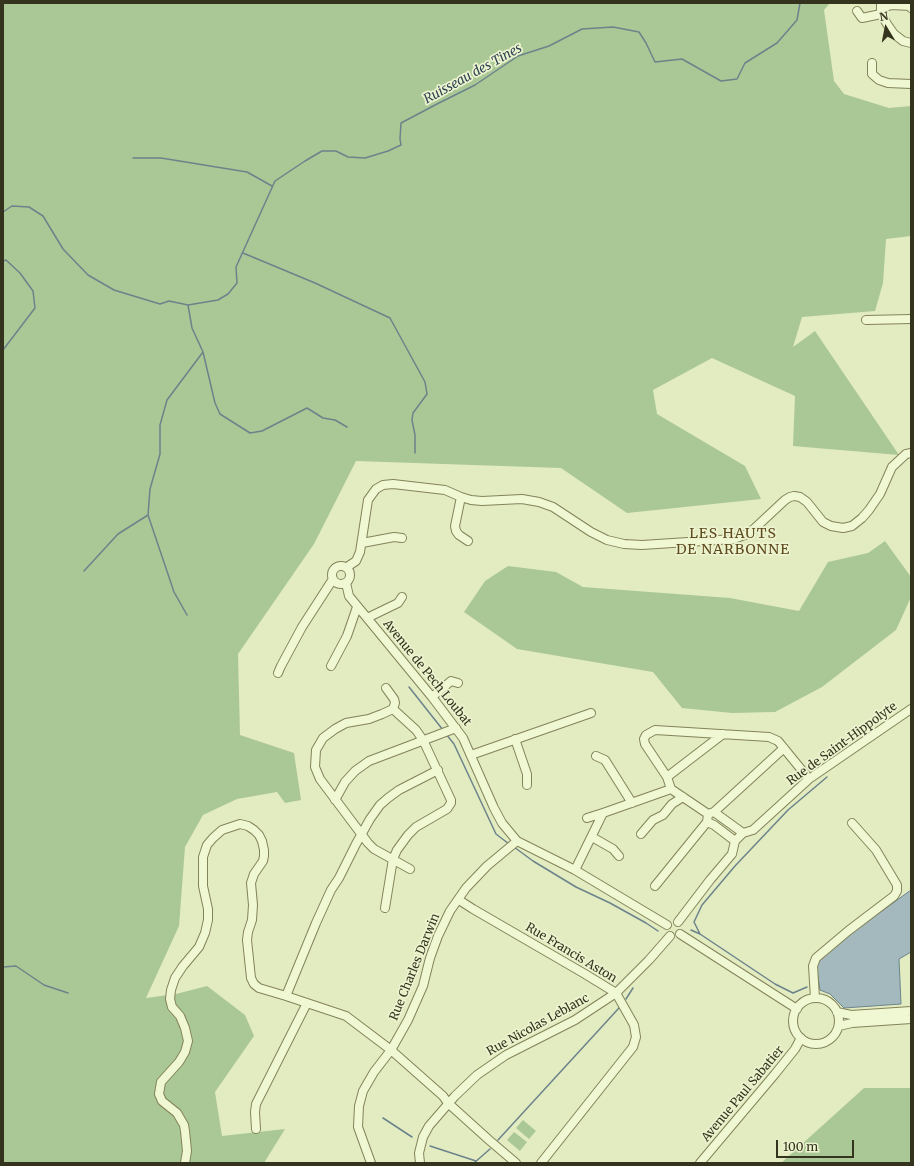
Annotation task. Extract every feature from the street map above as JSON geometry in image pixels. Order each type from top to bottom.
[{"type":"street","points":[[857,11],[862,18],[881,8],[892,5],[910,6],[911,8]]},
{"type":"street","points":[[881,8],[886,24],[894,34],[903,41],[911,43]]},
{"type":"street","points":[[872,63],[872,74],[879,80],[888,83],[911,84]]},
{"type":"street","points":[[866,320],[911,319]]},
{"type":"street","points":[[347,567],[351,576],[348,582],[346,584],[337,584],[333,579],[332,574],[334,569],[339,566],[347,567],[356,561],[362,543],[368,500],[376,489],[383,485],[393,484],[445,490],[471,500],[482,501],[522,499],[539,502],[553,507],[591,532],[607,540],[624,544],[642,545],[734,539],[747,534],[785,500],[794,496],[800,497],[807,502],[823,522],[831,526],[843,528],[852,526],[869,510],[880,494],[892,467],[906,454],[911,453]]},
{"type":"street","points":[[460,497],[455,526],[459,535],[468,541]]},
{"type":"street","points":[[362,543],[394,537],[402,538]]},
{"type":"street","points":[[278,673],[302,627],[333,579]]},
{"type":"street","name":"Avenue de Pech Loubat","points":[[346,584],[349,596],[357,607],[432,698],[449,731],[463,738],[494,808],[515,843],[575,870],[667,925]]},
{"type":"street","points":[[367,618],[398,602],[402,598]]},
{"type":"street","points":[[331,666],[347,636],[357,607]]},
{"type":"street","points":[[432,698],[451,681],[458,683]]},
{"type":"street","points":[[386,688],[394,699],[395,703],[393,708],[369,719],[346,723],[323,738],[316,750],[315,767],[320,779],[361,835],[374,849],[410,869]]},
{"type":"street","points":[[385,908],[393,859],[411,831],[447,809],[450,806],[451,800],[424,740],[416,730],[393,708]]},
{"type":"street","name":"Rue de Saint-Hippolyte","points":[[678,922],[732,854],[736,841],[743,833],[753,830],[809,779],[911,709]]},
{"type":"street","points":[[471,755],[591,713]]},
{"type":"street","points":[[743,833],[710,816],[671,789],[667,777],[645,744],[644,739],[646,735],[655,730],[769,737],[778,741],[809,779]]},
{"type":"street","points":[[336,800],[345,782],[355,771],[369,761],[449,731]]},
{"type":"street","points":[[667,777],[723,734]]},
{"type":"street","points":[[515,739],[527,774],[527,785]]},
{"type":"street","points":[[655,886],[710,816],[784,748]]},
{"type":"street","points":[[596,756],[605,760],[632,803]]},
{"type":"street","points":[[286,996],[325,902],[370,819],[380,805],[399,790],[438,770]]},
{"type":"street","points":[[587,818],[603,814],[671,789]]},
{"type":"street","points":[[641,834],[653,820],[663,815],[672,804],[683,797]]},
{"type":"street","points":[[575,870],[603,814]]},
{"type":"street","points":[[710,816],[714,825],[736,841]]},
{"type":"street","points":[[815,998],[813,966],[816,958],[848,930],[894,896],[897,891],[897,885],[876,850],[852,823]]},
{"type":"street","points":[[185,1163],[187,1151],[184,1125],[177,1113],[162,1101],[159,1094],[161,1082],[179,1062],[185,1052],[188,1041],[186,1028],[180,1016],[172,1007],[170,999],[171,990],[175,978],[199,947],[205,933],[208,920],[208,909],[203,886],[203,857],[207,846],[212,838],[222,830],[240,824],[248,826],[260,835],[264,850],[263,861],[254,874],[251,883],[253,905],[252,920],[247,940],[254,984],[259,988],[346,1016],[390,1050],[443,1096],[448,1104],[488,1140],[516,1163]]},
{"type":"street","points":[[592,837],[613,849],[619,856]]},
{"type":"street","name":"Rue Charles Darwin","points":[[371,1163],[358,1127],[358,1106],[363,1091],[408,1020],[423,986],[430,958],[438,936],[450,910],[459,900],[466,888],[486,866],[515,843]]},
{"type":"street","name":"Rue Francis Aston","points":[[459,900],[616,993],[634,1025],[636,1037],[633,1048],[540,1163]]},
{"type":"street","points":[[671,922],[678,922],[681,926],[680,934],[674,937],[670,936],[666,930],[667,925],[671,922]]},
{"type":"street","points":[[680,934],[797,1009]]},
{"type":"street","name":"Rue Nicolas Leblanc","points":[[420,1163],[419,1152],[423,1137],[429,1126],[448,1104],[477,1075],[506,1055],[575,1020],[616,993],[649,960],[670,936]]},
{"type":"street","points":[[815,998],[822,999],[834,1006],[837,1012],[838,1026],[836,1033],[830,1039],[824,1043],[816,1044],[801,1038],[794,1027],[793,1021],[797,1009],[808,1000],[815,998]]},
{"type":"street","points":[[256,1129],[256,1104],[307,1003]]},
{"type":"street","points":[[837,1012],[851,1015],[911,1012]]},
{"type":"street","points":[[838,1026],[852,1023],[911,1019]]},
{"type":"street","name":"Avenue Paul Sabatier","points":[[700,1163],[783,1064],[795,1049],[801,1038]]},
{"type":"green space","points":[[3,3],[830,3],[824,10],[834,81],[844,94],[889,108],[911,106],[911,236],[886,239],[883,283],[875,311],[802,317],[793,347],[815,331],[899,455],[793,446],[795,396],[712,358],[653,390],[657,414],[745,466],[761,499],[627,513],[561,468],[356,461],[314,544],[238,654],[240,735],[294,753],[301,800],[285,803],[277,792],[237,799],[203,815],[185,847],[179,926],[146,998],[176,994],[207,986],[245,1015],[254,1036],[215,1092],[222,1136],[285,1129],[264,1163],[3,1163]]},
{"type":"green space","points":[[885,541],[911,577],[911,597],[896,630],[822,687],[775,712],[732,713],[682,708],[653,672],[517,649],[464,612],[485,581],[508,566],[556,572],[583,587],[730,598],[799,611],[828,562],[868,553]]},
{"type":"green space","points":[[864,1088],[911,1088],[911,1163],[781,1163]]},
{"type":"green space","points":[[523,1120],[536,1131],[529,1139],[516,1128]]},
{"type":"green space","points":[[514,1132],[527,1142],[520,1151],[507,1140]]},
{"type":"water","points":[[911,890],[911,952],[899,959],[901,1004],[844,1008],[830,994],[820,990],[816,964],[839,942]]},
{"type":"waterway","name":"Ruisseau des Tines","points":[[3,212],[12,206],[29,207],[43,216],[63,249],[88,275],[114,290],[160,304],[169,301],[188,305],[218,300],[228,294],[237,283],[236,267],[275,181],[322,151],[336,151],[348,157],[365,158],[388,151],[401,145],[401,123],[475,85],[518,56],[549,46],[582,29],[613,27],[639,32],[655,62],[682,59],[721,81],[737,79],[745,63],[777,43],[797,20],[800,3]]},
{"type":"waterway","points":[[133,158],[161,158],[247,172],[272,186]]},
{"type":"waterway","points":[[243,253],[315,283],[390,318],[425,382],[427,394],[413,413],[412,420],[415,435],[415,453]]},
{"type":"waterway","name":"Ruisseau des Tines","points":[[3,261],[6,260],[20,273],[33,291],[35,308],[3,350]]},
{"type":"waterway","points":[[187,615],[174,592],[148,515],[150,489],[160,454],[160,425],[167,400],[203,352],[192,328],[188,305]]},
{"type":"waterway","points":[[203,352],[215,403],[220,414],[250,433],[262,431],[307,408],[323,418],[335,420],[347,427]]},
{"type":"waterway","points":[[84,571],[118,534],[148,515]]},
{"type":"waterway","points":[[409,687],[443,730]]},
{"type":"waterway","points":[[446,734],[454,744],[496,834],[509,844]]},
{"type":"waterway","points":[[700,934],[694,922],[702,905],[735,866],[788,810],[827,777]]},
{"type":"waterway","points":[[514,847],[533,861],[576,887],[610,903],[658,931]]},
{"type":"waterway","points":[[691,930],[700,934],[775,984],[793,993],[807,987]]},
{"type":"waterway","points":[[3,967],[16,966],[44,985],[68,993]]},
{"type":"waterway","points":[[626,999],[633,988]]},
{"type":"waterway","points":[[498,1140],[619,1008]]},
{"type":"waterway","points":[[383,1118],[412,1137]]},
{"type":"waterway","points":[[430,1146],[476,1161]]},
{"type":"waterway","points":[[474,1163],[490,1149]]},
{"type":"district","name":"LES HAUTS DE NARBONNE","points":[[733,542]]}]
